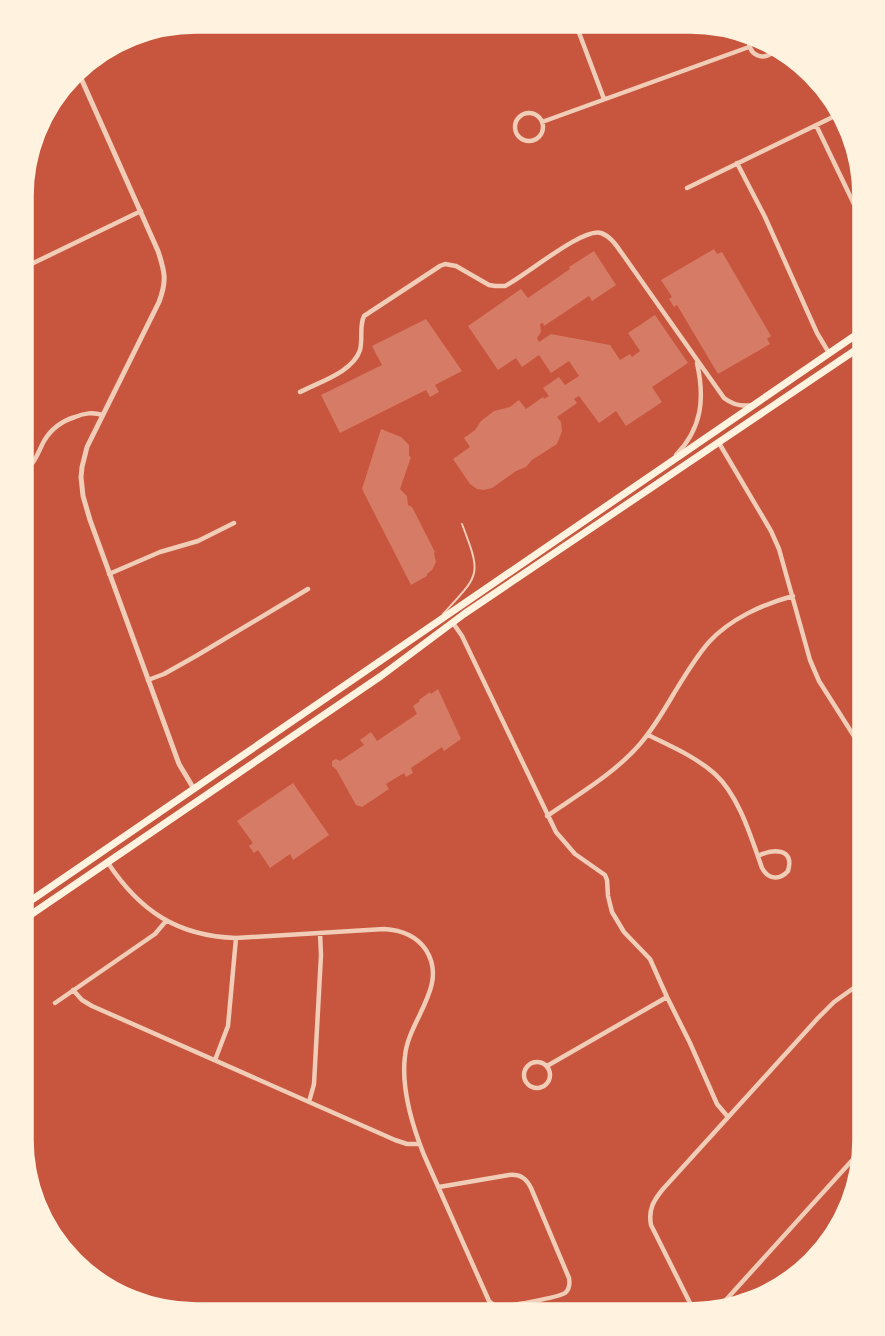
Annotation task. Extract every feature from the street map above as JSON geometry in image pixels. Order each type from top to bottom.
[{"type":"highway","points":[[32,900],[854,336]]},
{"type":"highway","points":[[32,914],[381,676],[453,622],[854,351]]},
{"type":"street","points":[[579,32],[604,100]]},
{"type":"street","points":[[748,43],[755,54],[764,57],[771,54]]},
{"type":"street","points":[[542,122],[749,47]]},
{"type":"street","points":[[81,79],[161,260],[165,284],[152,317],[88,447],[82,467],[83,496],[108,574],[179,764],[194,789]]},
{"type":"street","points":[[531,113],[542,122],[543,131],[534,141],[524,141],[515,132],[515,122],[522,114],[531,113]]},
{"type":"street","points":[[687,188],[833,117]]},
{"type":"street","points":[[816,125],[854,204]]},
{"type":"street","points":[[737,163],[829,353]]},
{"type":"street","points":[[32,264],[141,211]]},
{"type":"street","points":[[300,391],[351,364],[360,347],[364,316],[440,265],[451,264],[489,285],[505,286],[576,240],[597,232],[609,237],[621,252],[724,398],[740,406],[752,405]]},
{"type":"street","points":[[669,462],[691,437],[700,416],[700,379],[696,359]]},
{"type":"street","points":[[32,464],[44,441],[55,428],[86,413],[103,415]]},
{"type":"street","points":[[719,442],[775,540],[810,660],[819,681],[853,735]]},
{"type":"street","points":[[108,574],[160,552],[198,541],[234,523]]},
{"type":"street","points":[[148,680],[209,648],[308,589]]},
{"type":"street","points":[[547,816],[632,753],[716,635],[734,622],[793,596]]},
{"type":"street","points":[[453,622],[547,816],[569,848],[605,875],[611,912],[624,932],[650,959],[717,1104],[728,1117]]},
{"type":"street","points":[[648,734],[698,761],[721,780],[737,803],[762,867],[769,877],[780,877],[788,871],[789,860],[780,851],[773,850],[758,856]]},
{"type":"street","points":[[107,862],[135,899],[166,921],[205,935],[236,938],[394,929],[410,935],[424,947],[433,972],[432,988],[408,1039],[404,1059],[406,1090],[419,1144],[489,1301],[496,1304]]},
{"type":"street","points":[[55,1003],[155,934],[166,921]]},
{"type":"street","points":[[309,1102],[314,1084],[320,933]]},
{"type":"street","points":[[215,1060],[228,1026],[236,938]]},
{"type":"street","points":[[690,1304],[651,1225],[650,1210],[658,1196],[818,1018],[853,988]]},
{"type":"street","points":[[73,990],[92,1006],[402,1143],[419,1144]]},
{"type":"street","points":[[547,1066],[667,997]]},
{"type":"street","points":[[539,1061],[547,1066],[550,1074],[547,1084],[538,1088],[528,1085],[524,1075],[527,1065],[539,1061]]},
{"type":"street","points":[[726,1300],[852,1161]]},
{"type":"street","points":[[439,1187],[516,1174],[522,1176],[531,1188],[569,1278],[569,1288],[562,1295],[516,1304]]},
{"type":"lane","points":[[430,628],[471,583],[475,561],[462,524]]},
{"type":"building","points":[[714,249],[717,254],[722,252],[771,336],[767,339],[770,344],[718,374],[677,305],[674,307],[669,299],[672,297],[661,280]]},
{"type":"building","points":[[594,251],[616,285],[592,301],[589,296],[544,326],[543,323],[540,324],[541,332],[537,338],[539,342],[551,334],[610,345],[620,360],[630,354],[632,357],[640,351],[628,333],[655,315],[688,363],[652,387],[662,402],[626,426],[616,411],[599,423],[579,396],[574,399],[577,403],[557,417],[562,431],[557,444],[492,488],[477,489],[470,484],[453,459],[470,447],[464,438],[494,411],[510,407],[519,400],[526,409],[549,396],[543,388],[559,377],[565,385],[579,376],[569,361],[551,373],[539,355],[522,367],[516,358],[498,370],[468,326],[521,289],[528,298]]},
{"type":"building","points":[[426,319],[462,371],[435,385],[439,392],[430,397],[426,390],[340,433],[321,395],[382,365],[372,346]]},
{"type":"building","points":[[381,429],[401,437],[409,445],[411,457],[400,489],[407,496],[408,505],[412,507],[435,552],[436,562],[432,570],[411,585],[362,489]]},
{"type":"building","points":[[438,689],[461,739],[444,751],[442,747],[411,768],[413,773],[406,777],[404,773],[386,784],[389,789],[362,807],[356,805],[332,766],[332,761],[340,761],[364,745],[360,740],[371,732],[377,741],[417,714],[413,706]]},
{"type":"building","points":[[293,783],[329,835],[293,860],[290,854],[270,868],[258,850],[254,853],[249,846],[253,843],[237,821]]}]
